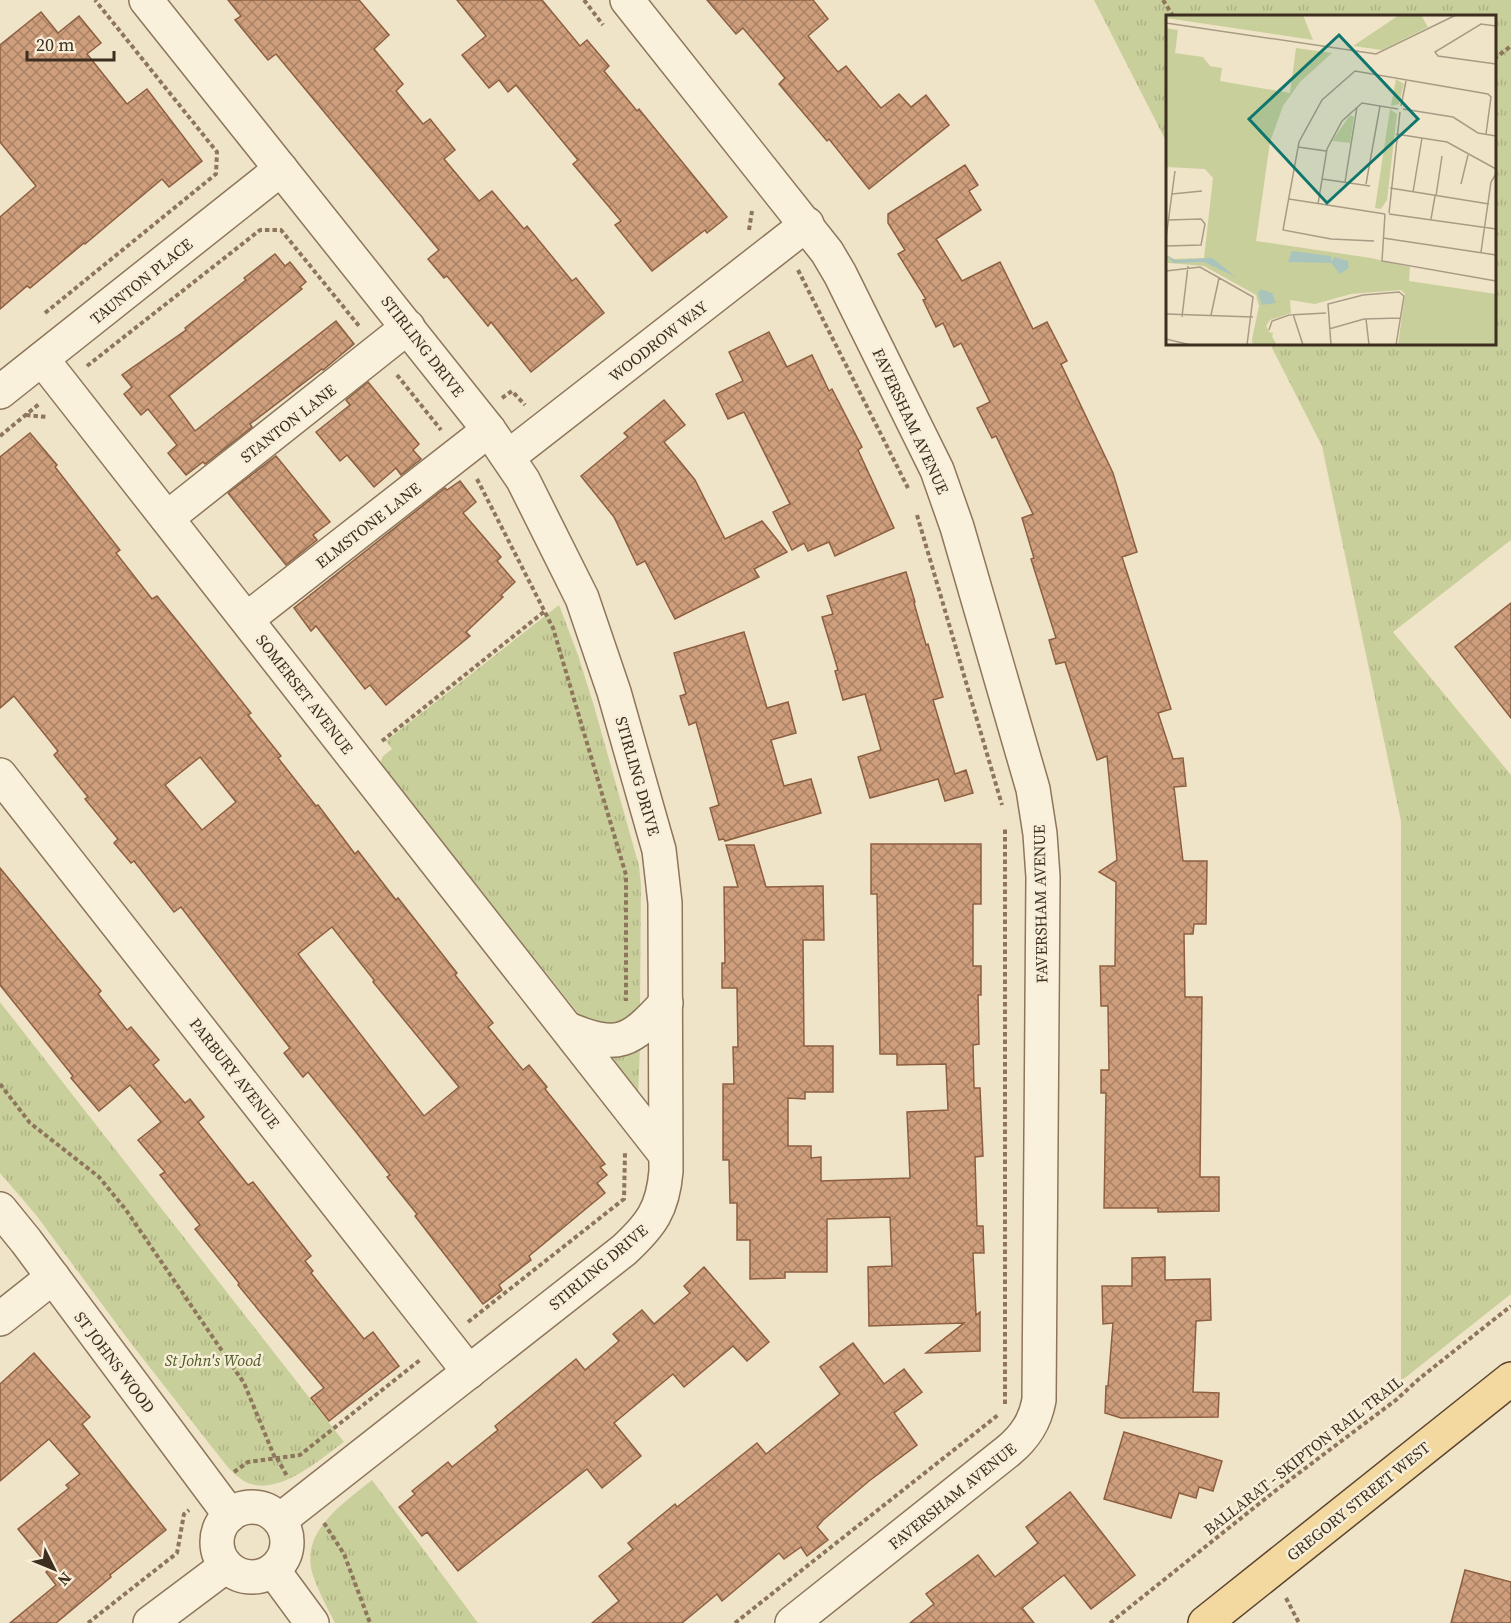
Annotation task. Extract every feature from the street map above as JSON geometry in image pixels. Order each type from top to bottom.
[{"type":"main road","name":"GREGORY STREET WEST","points":[[1205,1623],[1511,1379]]},
{"type":"street","name":"STIRLING DRIVE","points":[[146,0],[489,430],[534,500],[582,598],[614,692],[661,862],[665,903],[665,1181],[662,1197],[649,1226],[624,1250],[280,1520]]},
{"type":"street","name":"FAVERSHAM AVENUE","points":[[627,0],[807,225],[840,274],[926,446],[945,489],[1033,789],[1040,834],[1043,877],[1039,1400],[1035,1418],[1020,1441],[792,1623]]},
{"type":"street","name":"TAUNTON PLACE","points":[[0,392],[281,169]]},
{"type":"street","name":"WOODROW WAY","points":[[508,457],[807,225]]},
{"type":"street","name":"STANTON LANE","points":[[167,518],[408,327]]},
{"type":"street","name":"SOMERSET AVENUE","points":[[42,359],[665,1154]]},
{"type":"street","name":"ELMSTONE LANE","points":[[247,619],[489,430]]},
{"type":"street","name":"PARBURY AVENUE","points":[[0,775],[469,1372]]},
{"type":"street","points":[[568,1029],[600,1040],[625,1038],[643,1026],[666,1003]]},
{"type":"street","name":"ST JOHNS WOOD","points":[[0,1209],[221,1503]]},
{"type":"street","points":[[0,1319],[52,1278]]},
{"type":"street","points":[[221,1503],[239,1510],[250,1507],[261,1508],[272,1512],[280,1520],[288,1541],[281,1562],[273,1570],[254,1578],[234,1572],[226,1566],[217,1545],[222,1524],[221,1503]]},
{"type":"street","points":[[150,1623],[226,1566]]},
{"type":"street","points":[[273,1570],[312,1623]]},
{"type":"path","points":[[45,314],[216,174],[217,152],[95,0]]},
{"type":"path","points":[[1163,0],[1172,15]]},
{"type":"path","points":[[1496,57],[1511,46]]},
{"type":"path","points":[[752,211],[794,263],[912,496]]},
{"type":"path","points":[[0,436],[260,230],[281,230]]},
{"type":"path","points":[[459,453],[474,473],[554,628],[626,875],[625,1038]]},
{"type":"path","points":[[915,507],[1004,815]]},
{"type":"path","points":[[363,768],[387,748],[382,741],[545,611]]},
{"type":"path","points":[[735,1623],[1005,1409],[1005,825]]},
{"type":"path","points":[[0,1084],[30,1123],[99,1177],[126,1210],[244,1383],[276,1459],[288,1477]]},
{"type":"path","points":[[88,1623],[177,1553],[184,1514],[221,1503],[244,1463],[300,1455],[624,1199],[625,1150]]},
{"type":"path","name":"BALLARAT - SKIPTON RAIL TRAIL","points":[[1110,1623],[1275,1491],[1396,1400],[1420,1378],[1511,1306]]},
{"type":"path","points":[[324,1522],[344,1554],[370,1623]]},
{"type":"green space","points":[[1094,0],[1511,0],[1511,540],[1393,632],[1511,775],[1511,1294],[1401,1381],[1401,821],[1322,446],[1271,345],[1496,345],[1496,15],[1166,15],[1166,141]]},
{"type":"green space","points":[[559,605],[594,706],[639,866],[641,885],[640,1004],[638,1011],[618,1028],[582,1018],[380,763],[383,756],[392,749],[386,741]]},
{"type":"green space","name":"St John's Wood","points":[[0,1002],[344,1442],[310,1467],[297,1475],[270,1485],[256,1485],[236,1475],[130,1342],[36,1215],[0,1173]]},
{"type":"green space","points":[[640,1044],[638,1099],[588,1048]]},
{"type":"green space","points":[[372,1480],[478,1623],[335,1623],[312,1572],[310,1557],[313,1543],[327,1519]]},
{"type":"building","points":[[228,0],[359,0],[389,35],[374,49],[403,84],[396,91],[423,124],[430,119],[455,150],[444,159],[479,201],[492,191],[524,229],[527,226],[572,281],[576,278],[604,313],[531,372],[491,322],[488,326],[447,276],[444,278],[428,259],[439,250],[276,54],[268,60],[235,20],[241,16]]},
{"type":"building","points":[[457,0],[542,0],[580,46],[587,40],[609,66],[604,71],[637,111],[639,109],[727,217],[707,233],[705,230],[652,271],[615,225],[621,221],[573,164],[578,160],[516,85],[508,92],[499,80],[489,88],[462,55],[486,36]]},
{"type":"building","points":[[707,0],[813,0],[828,19],[808,36],[838,72],[846,66],[881,108],[899,94],[911,107],[926,95],[949,125],[869,189],[829,139],[827,141],[779,84],[785,78],[743,28],[736,34]]},
{"type":"building","points":[[41,12],[58,33],[79,16],[101,43],[87,54],[127,104],[147,89],[202,161],[169,187],[162,179],[85,244],[30,288],[27,286],[0,309],[0,217],[36,186],[0,142],[0,45]]},
{"type":"building","points":[[965,165],[978,185],[969,191],[981,210],[936,239],[962,281],[1000,262],[1033,329],[1047,322],[1067,361],[1061,364],[1113,473],[1137,552],[1122,557],[1171,709],[1158,713],[1173,759],[1183,758],[1186,786],[1174,787],[1183,861],[1207,861],[1206,924],[1194,924],[1193,934],[1184,934],[1185,997],[1202,997],[1200,1177],[1219,1177],[1219,1211],[1158,1212],[1158,1208],[1104,1208],[1106,1093],[1101,1093],[1101,1070],[1109,1070],[1108,1006],[1101,1006],[1100,966],[1115,966],[1116,882],[1099,872],[1117,860],[1107,756],[1097,760],[1065,662],[1056,664],[1049,640],[1056,638],[1031,559],[1034,558],[1022,518],[1033,514],[996,436],[992,438],[977,408],[990,402],[961,343],[954,347],[943,323],[936,327],[923,300],[926,299],[898,254],[905,250],[888,223],[888,214]]},
{"type":"building","points":[[275,254],[285,266],[290,262],[306,282],[300,287],[302,289],[169,396],[195,431],[336,321],[354,344],[250,424],[252,427],[205,464],[203,462],[186,475],[168,453],[177,445],[148,409],[141,415],[124,394],[132,387],[122,375],[186,330],[185,328]]},
{"type":"building","points":[[769,332],[787,367],[812,355],[829,391],[832,389],[862,447],[858,450],[894,528],[835,556],[829,542],[808,551],[804,543],[792,550],[773,512],[790,504],[744,412],[728,419],[716,394],[743,381],[729,352]]},
{"type":"building","points":[[368,382],[419,444],[413,450],[421,459],[401,475],[396,468],[374,487],[347,455],[340,461],[316,432],[350,405],[346,400]]},
{"type":"building","points":[[664,400],[685,425],[664,442],[695,480],[725,539],[762,521],[787,552],[754,569],[759,577],[675,619],[645,561],[637,565],[614,517],[581,476],[628,437],[624,433]]},
{"type":"building","points":[[30,433],[57,465],[55,467],[120,550],[116,553],[152,599],[157,596],[251,713],[248,715],[281,756],[278,758],[316,806],[318,805],[355,854],[358,851],[396,900],[398,898],[457,973],[455,975],[493,1023],[488,1027],[523,1070],[529,1065],[547,1087],[545,1089],[605,1164],[600,1167],[607,1175],[597,1183],[605,1193],[529,1256],[531,1260],[499,1285],[502,1290],[483,1304],[415,1216],[417,1214],[387,1177],[390,1175],[356,1132],[308,1072],[303,1077],[284,1053],[290,1048],[181,907],[174,912],[134,861],[131,863],[114,843],[118,839],[85,799],[88,797],[54,755],[58,751],[14,696],[0,708],[0,457]],"holes":[[[200,757],[236,802],[202,830],[165,785]],[[332,927],[374,980],[373,982],[459,1087],[424,1116],[298,954]]]},
{"type":"building","points":[[276,456],[330,522],[313,535],[317,540],[286,565],[228,493]]},
{"type":"building","points":[[460,481],[476,502],[463,513],[501,557],[497,561],[515,582],[501,595],[503,597],[466,632],[470,636],[386,705],[370,685],[365,689],[316,626],[311,631],[294,608],[445,488],[447,490]]},
{"type":"building","points":[[906,572],[943,697],[933,700],[955,774],[966,770],[973,793],[945,801],[938,779],[870,798],[858,757],[881,750],[865,694],[843,700],[835,671],[838,670],[822,617],[833,614],[827,596]]},
{"type":"building","points":[[1511,603],[1511,718],[1455,647]]},
{"type":"building","points":[[744,632],[767,708],[788,702],[796,733],[771,740],[784,786],[811,779],[821,813],[725,841],[724,839],[719,840],[710,808],[719,805],[696,722],[689,725],[680,696],[686,694],[674,653]]},
{"type":"building","points":[[871,844],[981,844],[981,904],[973,904],[973,966],[981,966],[981,995],[978,995],[979,1044],[973,1045],[974,1088],[980,1088],[983,1156],[975,1157],[977,1226],[983,1226],[984,1253],[973,1253],[976,1315],[980,1312],[980,1351],[926,1353],[964,1323],[869,1326],[868,1267],[892,1266],[890,1217],[827,1219],[827,1272],[785,1272],[785,1278],[750,1279],[750,1240],[737,1240],[737,1203],[730,1203],[729,1160],[723,1160],[723,1084],[734,1084],[733,1047],[738,1047],[737,988],[722,988],[722,963],[725,963],[724,887],[738,887],[726,845],[754,845],[766,887],[823,886],[824,940],[803,940],[804,1046],[833,1046],[833,1092],[805,1092],[805,1099],[788,1098],[788,1146],[811,1146],[811,1158],[821,1157],[821,1181],[910,1178],[907,1112],[948,1110],[946,1064],[897,1065],[897,1054],[880,1054],[877,894],[871,894]]},
{"type":"building","points":[[0,868],[101,991],[98,994],[127,1030],[131,1027],[159,1060],[153,1065],[185,1103],[190,1099],[204,1117],[198,1122],[248,1185],[253,1182],[311,1256],[305,1261],[313,1271],[311,1273],[364,1339],[373,1332],[399,1366],[329,1421],[311,1398],[324,1388],[238,1285],[239,1283],[195,1229],[200,1225],[160,1175],[165,1172],[138,1140],[161,1122],[130,1085],[99,1111],[0,985]]},
{"type":"building","points":[[1165,1257],[1165,1280],[1210,1279],[1211,1320],[1196,1321],[1193,1392],[1219,1393],[1218,1417],[1121,1418],[1105,1413],[1113,1323],[1103,1324],[1102,1286],[1132,1286],[1132,1258]]},
{"type":"building","points":[[704,1267],[769,1342],[747,1361],[733,1346],[684,1387],[673,1374],[614,1423],[641,1456],[602,1488],[587,1469],[458,1571],[427,1532],[422,1536],[399,1507],[415,1494],[412,1491],[448,1462],[452,1467],[498,1430],[495,1426],[576,1359],[585,1370],[619,1341],[613,1334],[642,1310],[654,1324],[690,1293],[684,1286]]},
{"type":"building","points":[[853,1343],[884,1384],[904,1369],[922,1392],[894,1413],[917,1445],[823,1520],[817,1527],[828,1540],[807,1556],[801,1547],[784,1559],[779,1553],[722,1601],[717,1594],[682,1623],[592,1623],[619,1601],[599,1576],[633,1549],[628,1543],[675,1504],[677,1507],[757,1443],[766,1454],[840,1394],[820,1367]]},
{"type":"building","points":[[34,1353],[90,1417],[82,1424],[166,1530],[56,1623],[10,1623],[56,1585],[46,1572],[50,1568],[18,1529],[69,1488],[66,1485],[80,1474],[49,1439],[0,1481],[0,1384]]},
{"type":"building","points":[[1124,1432],[1222,1461],[1213,1491],[1199,1487],[1196,1498],[1179,1493],[1171,1518],[1104,1499]]},
{"type":"building","points":[[1070,1492],[1135,1575],[1091,1609],[1064,1575],[1022,1608],[1034,1623],[910,1623],[934,1604],[926,1594],[978,1555],[995,1577],[1038,1543],[1026,1527]]},
{"type":"building","points":[[1465,1570],[1511,1582],[1511,1623],[1451,1623]]}]
